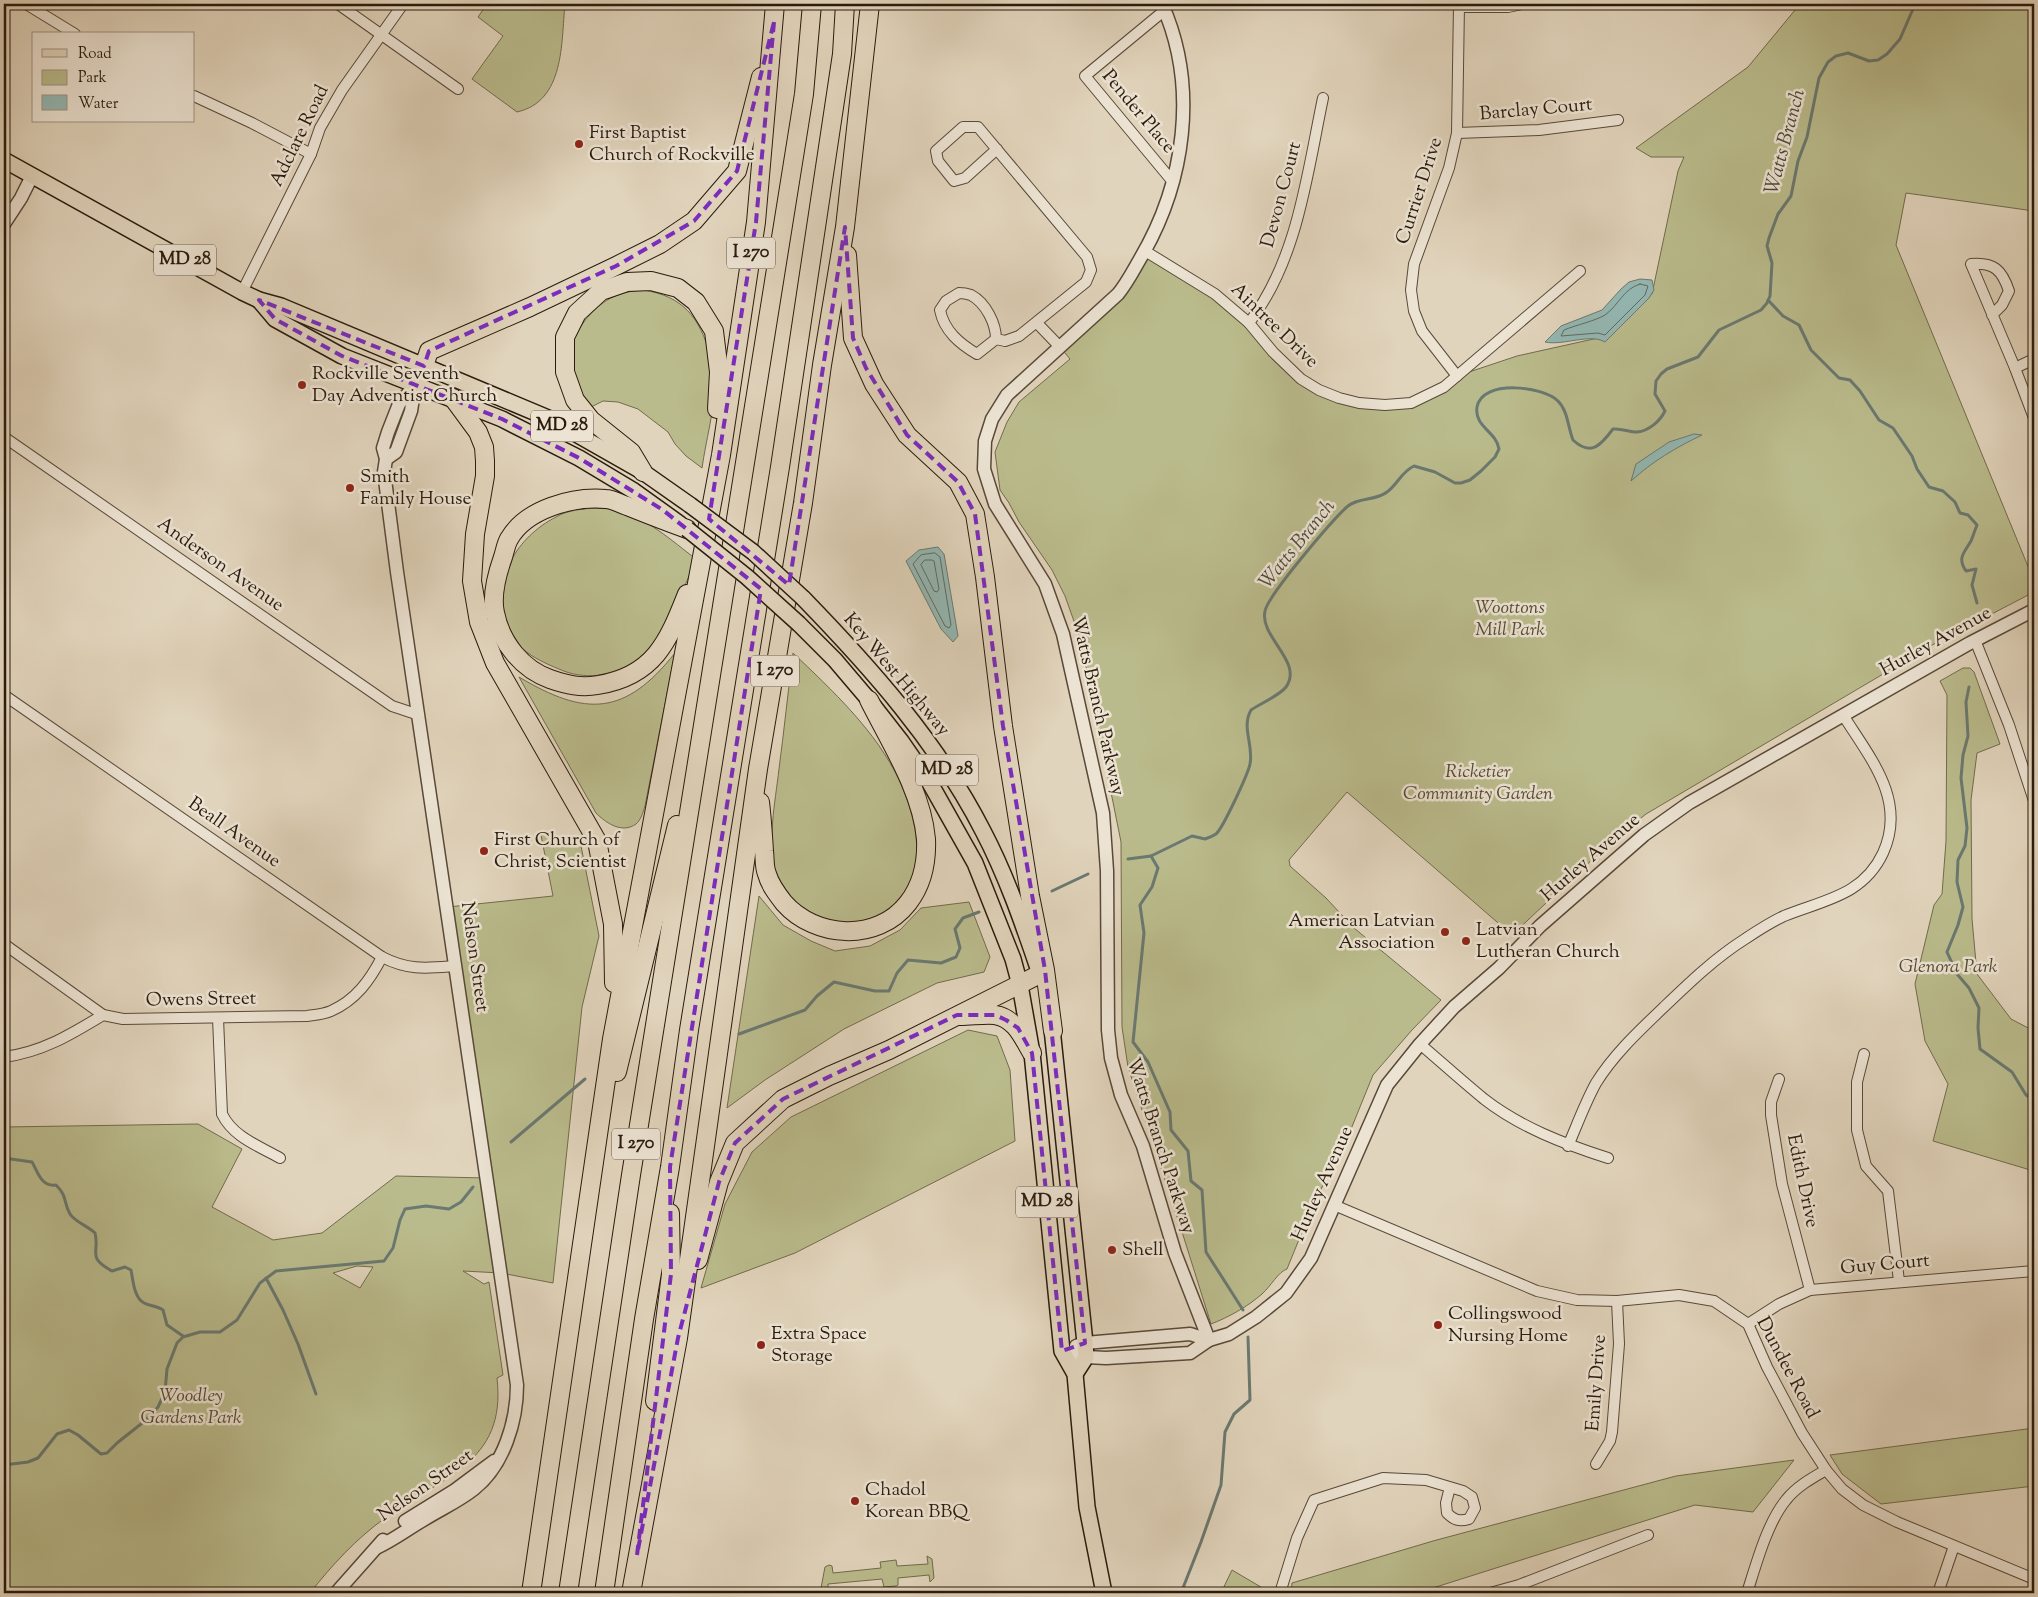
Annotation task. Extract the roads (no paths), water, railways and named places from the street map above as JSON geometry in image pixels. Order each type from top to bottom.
[{"type":"highway","name":"I 270","points":[[531,1593],[615,1020],[716,483],[756,222],[775,4]]},
{"type":"highway","name":"I 270","points":[[568,1593],[631,1175],[804,94],[812,4]]},
{"type":"highway","name":"I 270","points":[[604,1593],[644,1319],[670,1167],[689,1030],[783,448],[840,64],[845,4]]},
{"type":"highway","name":"I 270","points":[[631,1593],[678,1338],[758,770],[803,503],[822,365],[845,227],[870,4]]},
{"type":"highway","points":[[424,366],[429,351],[530,307],[608,270],[660,244],[694,221],[737,171],[774,22]]},
{"type":"highway","points":[[845,227],[853,338],[866,368],[874,384],[907,435],[958,482],[975,514],[985,577],[1003,726],[1030,896],[1045,970],[1053,1031]]},
{"type":"highway","points":[[643,472],[631,452],[591,420],[575,400],[564,372],[565,337],[577,313],[601,291],[627,282],[651,280],[678,288],[696,302],[714,332],[720,372],[716,426],[716,483]]},
{"type":"highway","points":[[453,398],[478,432],[484,448],[485,476],[475,534],[472,581],[479,622],[495,663],[597,841],[613,924],[615,1020]]},
{"type":"highway","points":[[687,529],[607,498],[570,500],[544,509],[521,525],[509,539],[499,567],[494,589],[495,612],[506,641],[520,662],[536,674],[565,684],[586,687],[616,682],[633,675],[656,657],[672,633],[702,556]]},
{"type":"highway","points":[[584,1222],[622,1051],[708,696]]},
{"type":"highway","points":[[758,770],[766,874],[775,892],[786,905],[797,916],[814,925],[846,932],[866,929],[897,914],[908,904],[924,873],[926,837],[916,794],[869,700]]},
{"type":"highway","points":[[678,1338],[719,1182],[735,1143],[783,1099],[1040,974]]},
{"type":"highway","points":[[957,1015],[995,1015],[1006,1020],[1018,1028],[1032,1053]]},
{"type":"highway","points":[[637,1555],[671,1274],[670,1167]]},
{"type":"main road","name":"MD 28","points":[[4,160],[242,292],[259,300],[281,306],[548,418],[643,472]]},
{"type":"main road","name":"MD 28","points":[[259,300],[275,319],[342,356],[453,398],[502,419],[579,458],[641,496],[687,529],[747,577],[835,660],[869,700],[930,784],[975,863],[1013,958],[1020,985],[1032,1053],[1062,1351],[1075,1374],[1087,1507],[1104,1593]]},
{"type":"main road","name":"Key West Highway","points":[[643,472],[753,552],[803,598],[861,658],[923,735],[951,776],[983,830],[998,863],[1021,917],[1040,974],[1053,1031]]},
{"type":"main road","name":"MD 28","points":[[1053,1031],[1085,1350]]},
{"type":"main road","points":[[1075,1374],[1085,1350]]},
{"type":"street","points":[[26,4],[72,32]]},
{"type":"street","points":[[338,4],[458,89]]},
{"type":"street","name":"Adclare Road","points":[[242,292],[311,154],[320,128],[342,90],[402,4]]},
{"type":"street","points":[[1459,6],[1508,8],[1522,4]]},
{"type":"street","name":"Currier Drive","points":[[1457,376],[1422,331],[1414,311],[1410,290],[1414,264],[1448,168],[1457,133],[1459,6]]},
{"type":"street","name":"Watts Branch Parkway","points":[[1163,7],[1177,50],[1184,112],[1182,143],[1173,182],[1158,227],[1118,294],[1007,395],[992,419],[985,441],[984,469],[995,504],[1045,584],[1064,634],[1103,813],[1107,871],[1108,1030],[1111,1058],[1122,1094],[1143,1146],[1176,1252],[1209,1340]]},
{"type":"street","name":"Pender Place","points":[[1163,7],[1085,76],[1173,182]]},
{"type":"street","points":[[195,96],[252,123],[311,154]]},
{"type":"street","name":"Devon Court","points":[[1249,323],[1271,289],[1294,233],[1323,98]]},
{"type":"street","name":"Barclay Court","points":[[1457,133],[1539,130],[1618,120]]},
{"type":"street","points":[[996,339],[996,328],[986,309],[971,295],[959,293],[946,301],[940,310],[946,326],[959,343],[977,354],[996,339],[1006,341],[1019,336],[1086,282],[1091,270],[1087,257],[997,149],[978,127],[963,127],[936,151],[938,161],[954,181],[965,178],[997,149]]},
{"type":"street","points":[[4,224],[21,198],[32,176]]},
{"type":"street","name":"Aintree Drive","points":[[1145,251],[1215,294],[1249,323],[1286,366],[1319,390],[1359,403],[1385,405],[1411,403],[1444,388],[1580,271]]},
{"type":"street","points":[[1992,315],[2002,305],[2009,291],[2004,276],[1996,268],[1982,263],[1971,264],[2034,418]]},
{"type":"street","points":[[1037,322],[1060,347]]},
{"type":"street","points":[[2015,368],[2034,359]]},
{"type":"street","name":"Nelson Street","points":[[336,1593],[378,1547],[474,1489],[491,1472],[511,1428],[517,1406],[517,1385],[388,510],[384,472],[386,459],[383,448],[399,404],[416,385],[424,366]]},
{"type":"street","name":"Anderson Avenue","points":[[4,437],[392,706],[419,715]]},
{"type":"street","name":"Hurley Avenue","points":[[1085,1350],[1106,1358],[1190,1353],[1209,1340],[1229,1334],[1256,1318],[1286,1292],[1310,1258],[1388,1085],[1420,1044],[1454,1007],[1500,968],[1540,926],[1644,835],[1689,804],[1975,640],[2034,610]]},
{"type":"street","points":[[1975,640],[2009,725],[2034,801]]},
{"type":"street","name":"Beall Avenue","points":[[4,695],[382,957],[395,964],[415,969],[456,966]]},
{"type":"street","points":[[1568,1146],[1595,1084],[1618,1051],[1692,980],[1743,940],[1781,918],[1836,898],[1851,890],[1870,872],[1882,854],[1888,838],[1891,821],[1889,796],[1878,769],[1843,715]]},
{"type":"street","points":[[4,944],[103,1015],[56,1043],[21,1055],[4,1057]]},
{"type":"street","name":"Owens Street","points":[[103,1015],[123,1019],[218,1018],[307,1016],[330,1012],[360,992],[370,980],[382,957]]},
{"type":"street","points":[[218,1018],[222,1114],[227,1124],[235,1133],[280,1158]]},
{"type":"street","points":[[1420,1044],[1485,1100],[1538,1132],[1568,1146],[1608,1158]]},
{"type":"street","points":[[1864,1054],[1857,1082],[1857,1130],[1866,1166],[1888,1191],[1899,1281]]},
{"type":"street","name":"Edith Drive","points":[[1779,1080],[1772,1102],[1771,1115],[1782,1184],[1810,1290]]},
{"type":"street","name":"Dundee Road","points":[[1334,1205],[1537,1291],[1577,1300],[1617,1301],[1679,1294],[1714,1301],[1748,1324],[1767,1367],[1798,1427],[1826,1470],[1842,1488],[1863,1505],[1897,1522],[2034,1579]]},
{"type":"street","name":"Guy Court","points":[[1748,1324],[1779,1304],[1810,1290],[2034,1271]]},
{"type":"street","name":"Emily Drive","points":[[1596,1464],[1610,1441],[1612,1432],[1619,1344],[1617,1301]]},
{"type":"street","name":"Hurley Avenue","points":[[1062,1351],[1085,1350],[1190,1334],[1209,1340]]},
{"type":"street","points":[[1747,1593],[1766,1535],[1786,1500],[1807,1480],[1826,1470]]},
{"type":"street","points":[[1280,1593],[1297,1538],[1314,1500],[1382,1478],[1426,1480],[1450,1487]]},
{"type":"street","points":[[1490,1593],[1519,1585],[1648,1535]]},
{"type":"street","points":[[1938,1593],[1954,1546]]},
{"type":"water","points":[[1640,279],[1652,280],[1654,290],[1649,298],[1605,342],[1584,339],[1552,343],[1545,342],[1561,326],[1602,310],[1629,282]]},
{"type":"water","points":[[1694,434],[1702,435],[1665,455],[1631,481],[1636,464],[1669,442]]},
{"type":"water","points":[[938,547],[944,554],[958,636],[953,642],[941,629],[906,561],[919,550]]},
{"type":"waterway","name":"Watts Branch","points":[[1128,859],[1151,856],[1192,836],[1205,839],[1216,834],[1224,822],[1250,764],[1251,757],[1247,723],[1251,710],[1283,690],[1290,678],[1286,659],[1268,630],[1265,621],[1265,611],[1269,602],[1289,574],[1316,540],[1348,506],[1357,501],[1383,495],[1391,489],[1406,471],[1414,466],[1435,472],[1455,483],[1470,480],[1495,457],[1499,449],[1494,438],[1479,419],[1477,407],[1481,398],[1490,392],[1501,389],[1527,389],[1540,392],[1558,401],[1566,415],[1573,440],[1585,448],[1595,447],[1600,444],[1613,429],[1637,432],[1646,430],[1657,422],[1665,411],[1655,394],[1656,381],[1661,374],[1667,369],[1698,357],[1719,330],[1761,310],[1767,303],[1770,296],[1772,263],[1767,246],[1769,238],[1778,214],[1791,196],[1798,161],[1807,137],[1819,78],[1828,62],[1836,56],[1848,53],[1869,61],[1878,60],[1887,54],[1900,39],[1913,9],[1922,4]]},
{"type":"waterway","points":[[1768,300],[1783,316],[1799,325],[1811,350],[1839,378],[1850,380],[1860,391],[1879,420],[1893,428],[1912,456],[1917,469],[1929,487],[1943,491],[1955,502],[1960,513],[1968,515],[1977,525],[1962,559],[1966,571],[1976,569],[1972,585],[1977,603]]},
{"type":"waterway","points":[[1969,687],[1966,702],[1968,736],[1963,755],[1961,778],[1967,828],[1965,846],[1958,860],[1957,882],[1963,907],[1947,952],[1957,974],[1969,988],[1979,1008],[1980,1049],[2012,1072],[2026,1095],[2034,1100]]},
{"type":"waterway","points":[[1151,856],[1158,868],[1152,887],[1140,905],[1144,933],[1133,1042],[1148,1062],[1170,1112],[1171,1130],[1188,1151],[1191,1181],[1202,1190],[1206,1252],[1243,1310]]},
{"type":"waterway","points":[[1052,891],[1088,874]]},
{"type":"waterway","points":[[739,1034],[805,1010],[817,996],[834,982],[875,991],[889,991],[897,973],[908,960],[941,963],[956,957],[960,948],[955,929],[963,918],[979,912]]},
{"type":"waterway","points":[[511,1142],[585,1079]]},
{"type":"waterway","points":[[4,1158],[32,1162],[43,1181],[47,1184],[56,1185],[64,1196],[72,1217],[95,1233],[96,1254],[99,1262],[112,1271],[125,1267],[131,1270],[135,1288],[141,1301],[163,1310],[167,1325],[183,1336]]},
{"type":"waterway","points":[[4,1465],[28,1462],[38,1458],[57,1434],[69,1430],[101,1454],[107,1453],[146,1420],[158,1407],[165,1392],[167,1369],[177,1343],[183,1337],[200,1332],[220,1332],[237,1320],[260,1283],[276,1271],[384,1261],[393,1248],[400,1220],[405,1209],[426,1206],[449,1209],[461,1202],[473,1187]]},
{"type":"waterway","points":[[266,1278],[298,1344],[316,1394]]},
{"type":"waterway","points":[[1181,1593],[1221,1485],[1225,1432],[1234,1414],[1250,1400],[1248,1337]]},
{"type":"place","name":"First Baptist Church of Rockville","points":[[579,144]]},
{"type":"place","name":"Rockville Seventh Day Adventist Church","points":[[302,385]]},
{"type":"place","name":"Smith Family House","points":[[350,488]]},
{"type":"place","name":"First Church of Christ, Scientist","points":[[484,851]]},
{"type":"place","name":"American Latvian Association","points":[[1445,932]]},
{"type":"place","name":"Latvian Lutheran Church","points":[[1466,941]]},
{"type":"place","name":"Shell","points":[[1112,1250]]},
{"type":"place","name":"Collingswood Nursing Home","points":[[1438,1325]]},
{"type":"place","name":"Extra Space Storage","points":[[761,1345]]},
{"type":"place","name":"Chadol Korean BBQ","points":[[855,1501]]},
{"type":"park label","name":"Woottons Mill Park","points":[[1510,619]]},
{"type":"park label","name":"Ricketier Community Garden","points":[[1478,783]]},
{"type":"park label","name":"Glenora Park","points":[[1948,967]]},
{"type":"park label","name":"Woodley Gardens Park","points":[[191,1407]]}]
